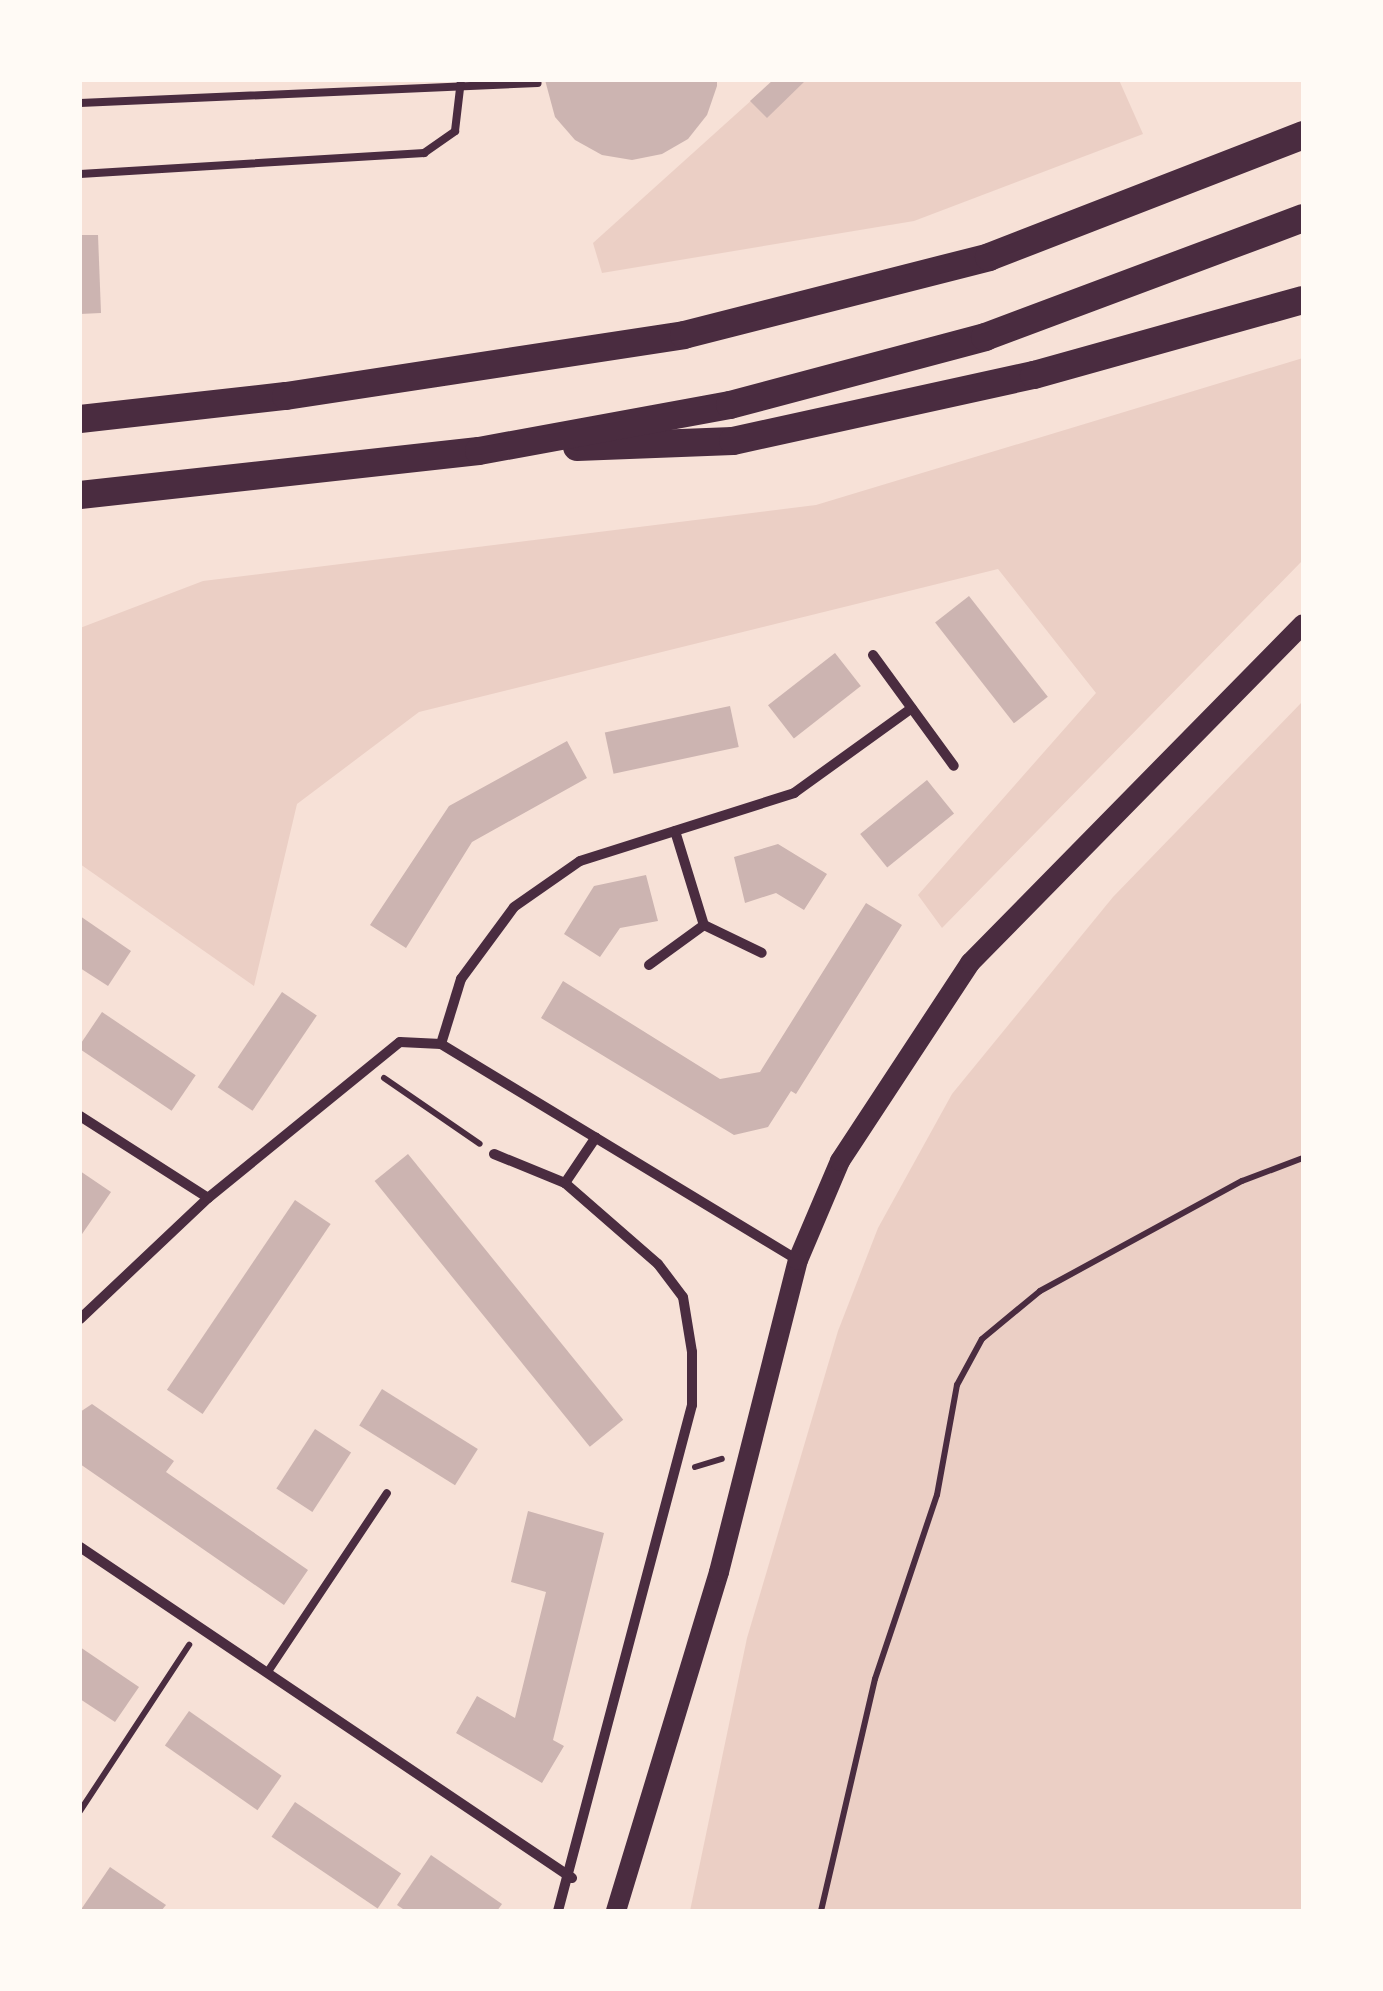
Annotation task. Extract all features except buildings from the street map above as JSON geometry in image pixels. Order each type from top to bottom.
[{"type":"highway","points":[[80,419],[286,396],[684,335],[989,257],[1303,135]]},
{"type":"highway","points":[[479,451],[730,405],[985,337],[1303,218]]},
{"type":"highway","points":[[80,495],[479,451],[733,441],[1034,375],[1303,300]]},
{"type":"main road","points":[[616,1911],[637,1858],[750,1450],[798,1260],[840,1161],[970,963],[1303,624]]},
{"type":"street","points":[[873,655],[954,766]]},
{"type":"street","points":[[441,1044],[460,980],[514,907],[580,861],[794,793],[912,708]]},
{"type":"street","points":[[675,830],[704,925],[762,953]]},
{"type":"street","points":[[649,966],[704,925]]},
{"type":"street","points":[[80,1319],[208,1198],[400,1042],[441,1044],[798,1260]]},
{"type":"street","points":[[80,1116],[208,1198]]},
{"type":"street","points":[[565,1183],[596,1138]]},
{"type":"street","points":[[494,1154],[565,1183],[658,1264],[683,1297],[692,1405],[572,1878],[558,1911]]},
{"type":"street","points":[[80,1547],[572,1878]]},
{"type":"lane","points":[[80,174],[424,154],[456,131],[462,83]]},
{"type":"lane","points":[[80,103],[462,83],[538,83]]},
{"type":"lane","points":[[267,1673],[388,1493]]},
{"type":"path","points":[[368,1066],[494,1154]]},
{"type":"path","points":[[821,1911],[875,1679],[937,1495],[957,1385],[982,1339],[1040,1291],[1242,1180],[1303,1158]]},
{"type":"path","points":[[675,1473],[750,1450]]},
{"type":"path","points":[[80,1810],[200,1628]]},
{"type":"shaded area","points":[[774,80],[1119,80],[1143,134],[914,221],[602,273],[593,243]]},
{"type":"shaded area","points":[[1303,358],[1303,560],[942,928],[918,895],[1096,693],[998,569],[419,712],[297,804],[254,986],[80,864],[80,628],[203,581],[816,505]]},
{"type":"shaded area","points":[[1303,701],[1303,1911],[690,1911],[747,1638],[838,1331],[878,1228],[952,1094],[1113,897]]}]
